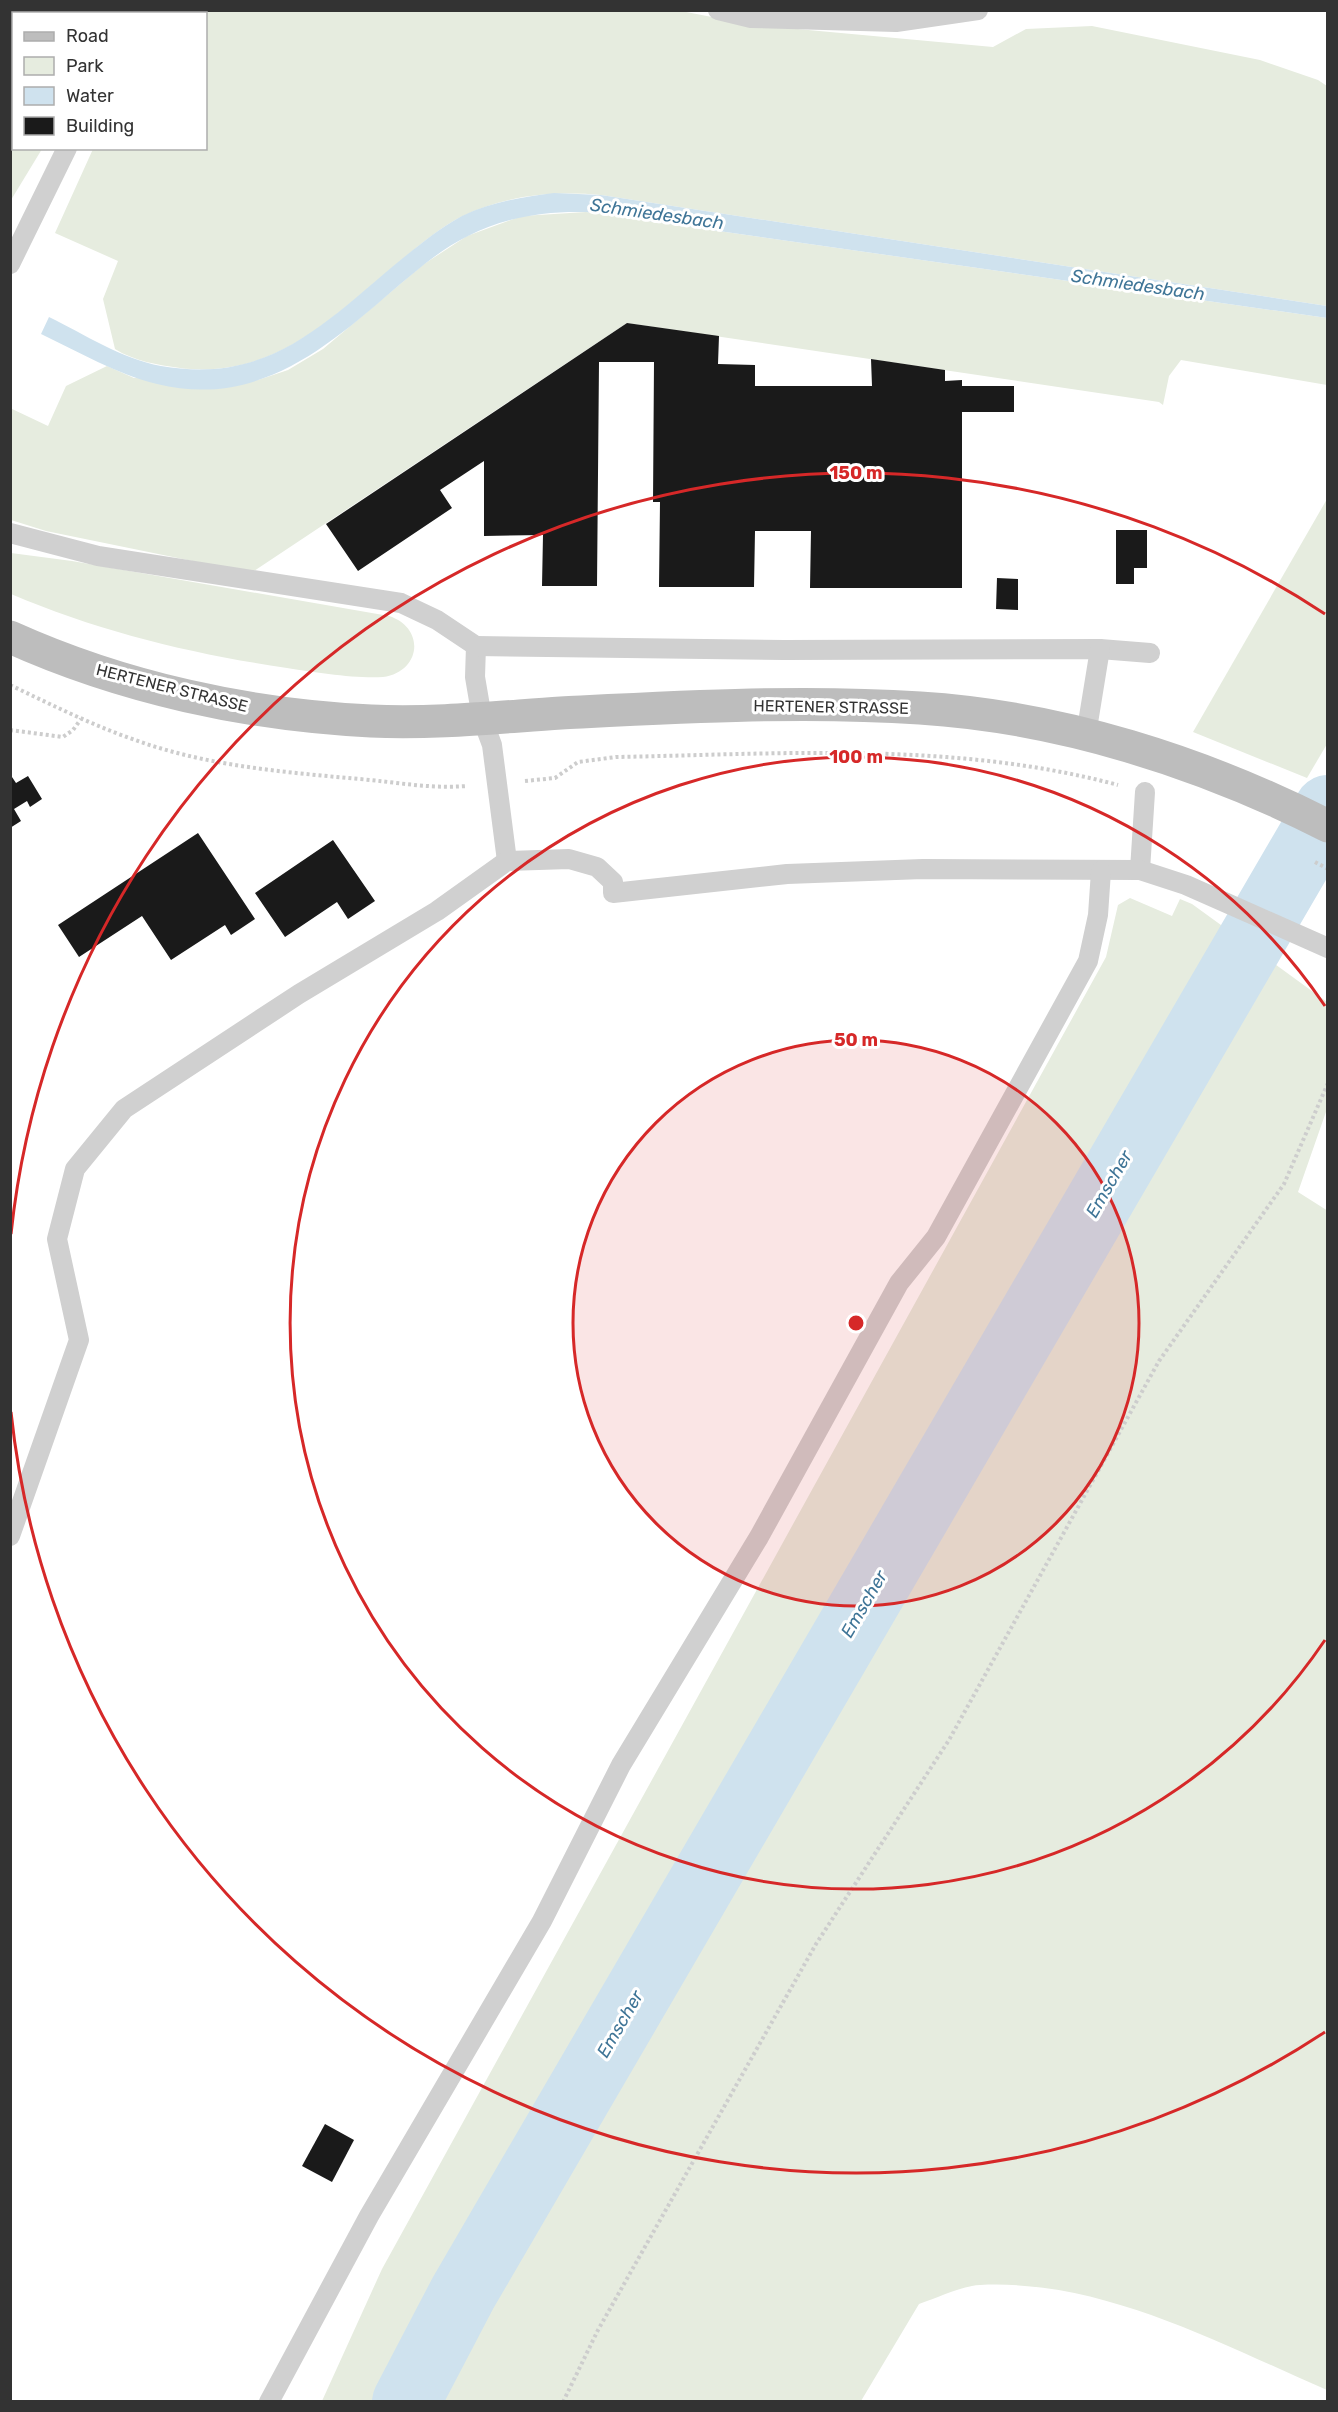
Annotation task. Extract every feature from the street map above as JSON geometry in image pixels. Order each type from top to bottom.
[{"type":"main road","name":"HERTENER STRASSE","points":[[10,637],[37,649],[121,678],[219,703],[289,715],[376,721],[482,718],[703,706],[921,708],[988,716],[1086,735],[1174,760],[1236,784],[1328,826]]},
{"type":"lane","points":[[718,10],[751,18],[896,22],[978,10]]},
{"type":"lane","points":[[10,264],[66,150]]},
{"type":"lane","points":[[10,533],[98,556],[400,603],[437,620],[476,646],[784,650],[1100,649],[1150,652]]},
{"type":"lane","points":[[476,646],[475,677],[482,718],[492,745],[507,861]]},
{"type":"lane","points":[[1086,735],[1100,649]]},
{"type":"lane","points":[[1140,870],[1145,792]]},
{"type":"lane","points":[[10,1536],[79,1340],[57,1239],[75,1168],[124,1109],[299,994],[437,911],[507,861],[569,859],[597,867],[613,882],[613,893],[788,874],[923,869],[1140,870],[1186,885],[1328,948]]},
{"type":"lane","points":[[269,2402],[369,2216],[542,1921],[621,1765],[759,1536],[899,1283],[936,1237],[1088,961],[1098,915],[1101,871]]},
{"type":"path","points":[[10,685],[81,719],[136,741],[185,755],[288,773],[392,782],[432,789],[555,778],[578,762],[616,758],[865,752],[996,760],[1071,772],[1145,792]]},
{"type":"path","points":[[10,730],[63,737],[73,730],[81,719]]},
{"type":"path","points":[[563,2402],[598,2330],[816,1944],[949,1740],[1160,1361],[1284,1184],[1328,1083]]},
{"type":"green space","points":[[676,10],[753,25],[993,47],[1026,29],[1092,26],[1260,60],[1318,80],[1327,86],[1327,306],[601,195],[548,194],[496,203],[455,220],[425,241],[328,321],[275,353],[246,364],[215,369],[180,368],[155,364],[115,349],[103,299],[118,261],[55,233],[93,150],[207,150],[207,12],[200,11]]},
{"type":"green space","points":[[12,146],[12,150],[41,150],[11,200]]},
{"type":"green space","points":[[586,212],[1327,318],[1327,385],[1181,360],[1169,376],[1163,405],[1159,402],[627,323],[251,573],[46,531],[11,520],[10,408],[48,426],[66,386],[107,366],[134,378],[258,380],[288,370],[323,349],[424,264],[467,236],[522,216]]},
{"type":"green space","points":[[1327,499],[1327,744],[1307,778],[1193,732]]},
{"type":"green space","points":[[11,553],[72,561],[389,616],[401,622],[409,630],[414,649],[405,667],[396,673],[383,677],[361,677],[298,670],[216,656],[147,640],[78,620],[11,594]]},
{"type":"green space","points":[[1130,898],[1172,916],[1180,899],[1192,904],[1327,1002],[1327,1109],[1298,1192],[1328,1211],[1327,2390],[1201,2335],[1115,2303],[1070,2292],[1025,2286],[980,2285],[957,2290],[919,2304],[861,2401],[322,2401],[382,2269],[1106,957],[1118,905]]},
{"type":"water","points":[[11,10],[78,11],[12,12],[11,149]]},
{"type":"water","name":"Schmiedesbach","points":[[554,193],[601,195],[1327,306],[1327,318],[586,212],[570,212],[526,216],[482,229],[457,242],[428,262],[339,335],[313,353],[285,369],[256,381],[225,388],[192,389],[157,384],[112,369],[41,334],[49,317],[118,352],[146,363],[200,369],[234,366],[265,357],[294,343],[348,305],[424,241],[462,216],[507,201]]},
{"type":"building","points":[[627,323],[719,336],[718,364],[755,365],[755,386],[872,386],[871,359],[945,370],[945,381],[962,380],[962,386],[1014,386],[1014,412],[962,412],[962,588],[810,588],[811,531],[755,531],[754,587],[659,587],[660,502],[653,502],[654,362],[599,362],[597,586],[542,586],[543,535],[484,536],[484,461],[440,490],[452,508],[358,571],[326,524]]},
{"type":"building","points":[[1116,530],[1147,530],[1147,568],[1134,568],[1134,584],[1116,584]]},
{"type":"building","points":[[997,578],[1018,579],[1018,610],[996,609]]},
{"type":"building","points":[[10,774],[16,783],[28,776],[42,799],[30,807],[27,801],[14,809],[21,821],[10,828]]},
{"type":"building","points":[[198,833],[255,919],[231,935],[225,925],[171,960],[142,916],[79,957],[58,925]]},
{"type":"building","points":[[333,840],[375,901],[348,919],[337,902],[285,937],[255,893]]},
{"type":"building","points":[[325,2124],[354,2140],[332,2182],[302,2166]]},
{"type":"waterway","name":"Emscher","points":[[406,2402],[463,2293],[1328,809]]}]
